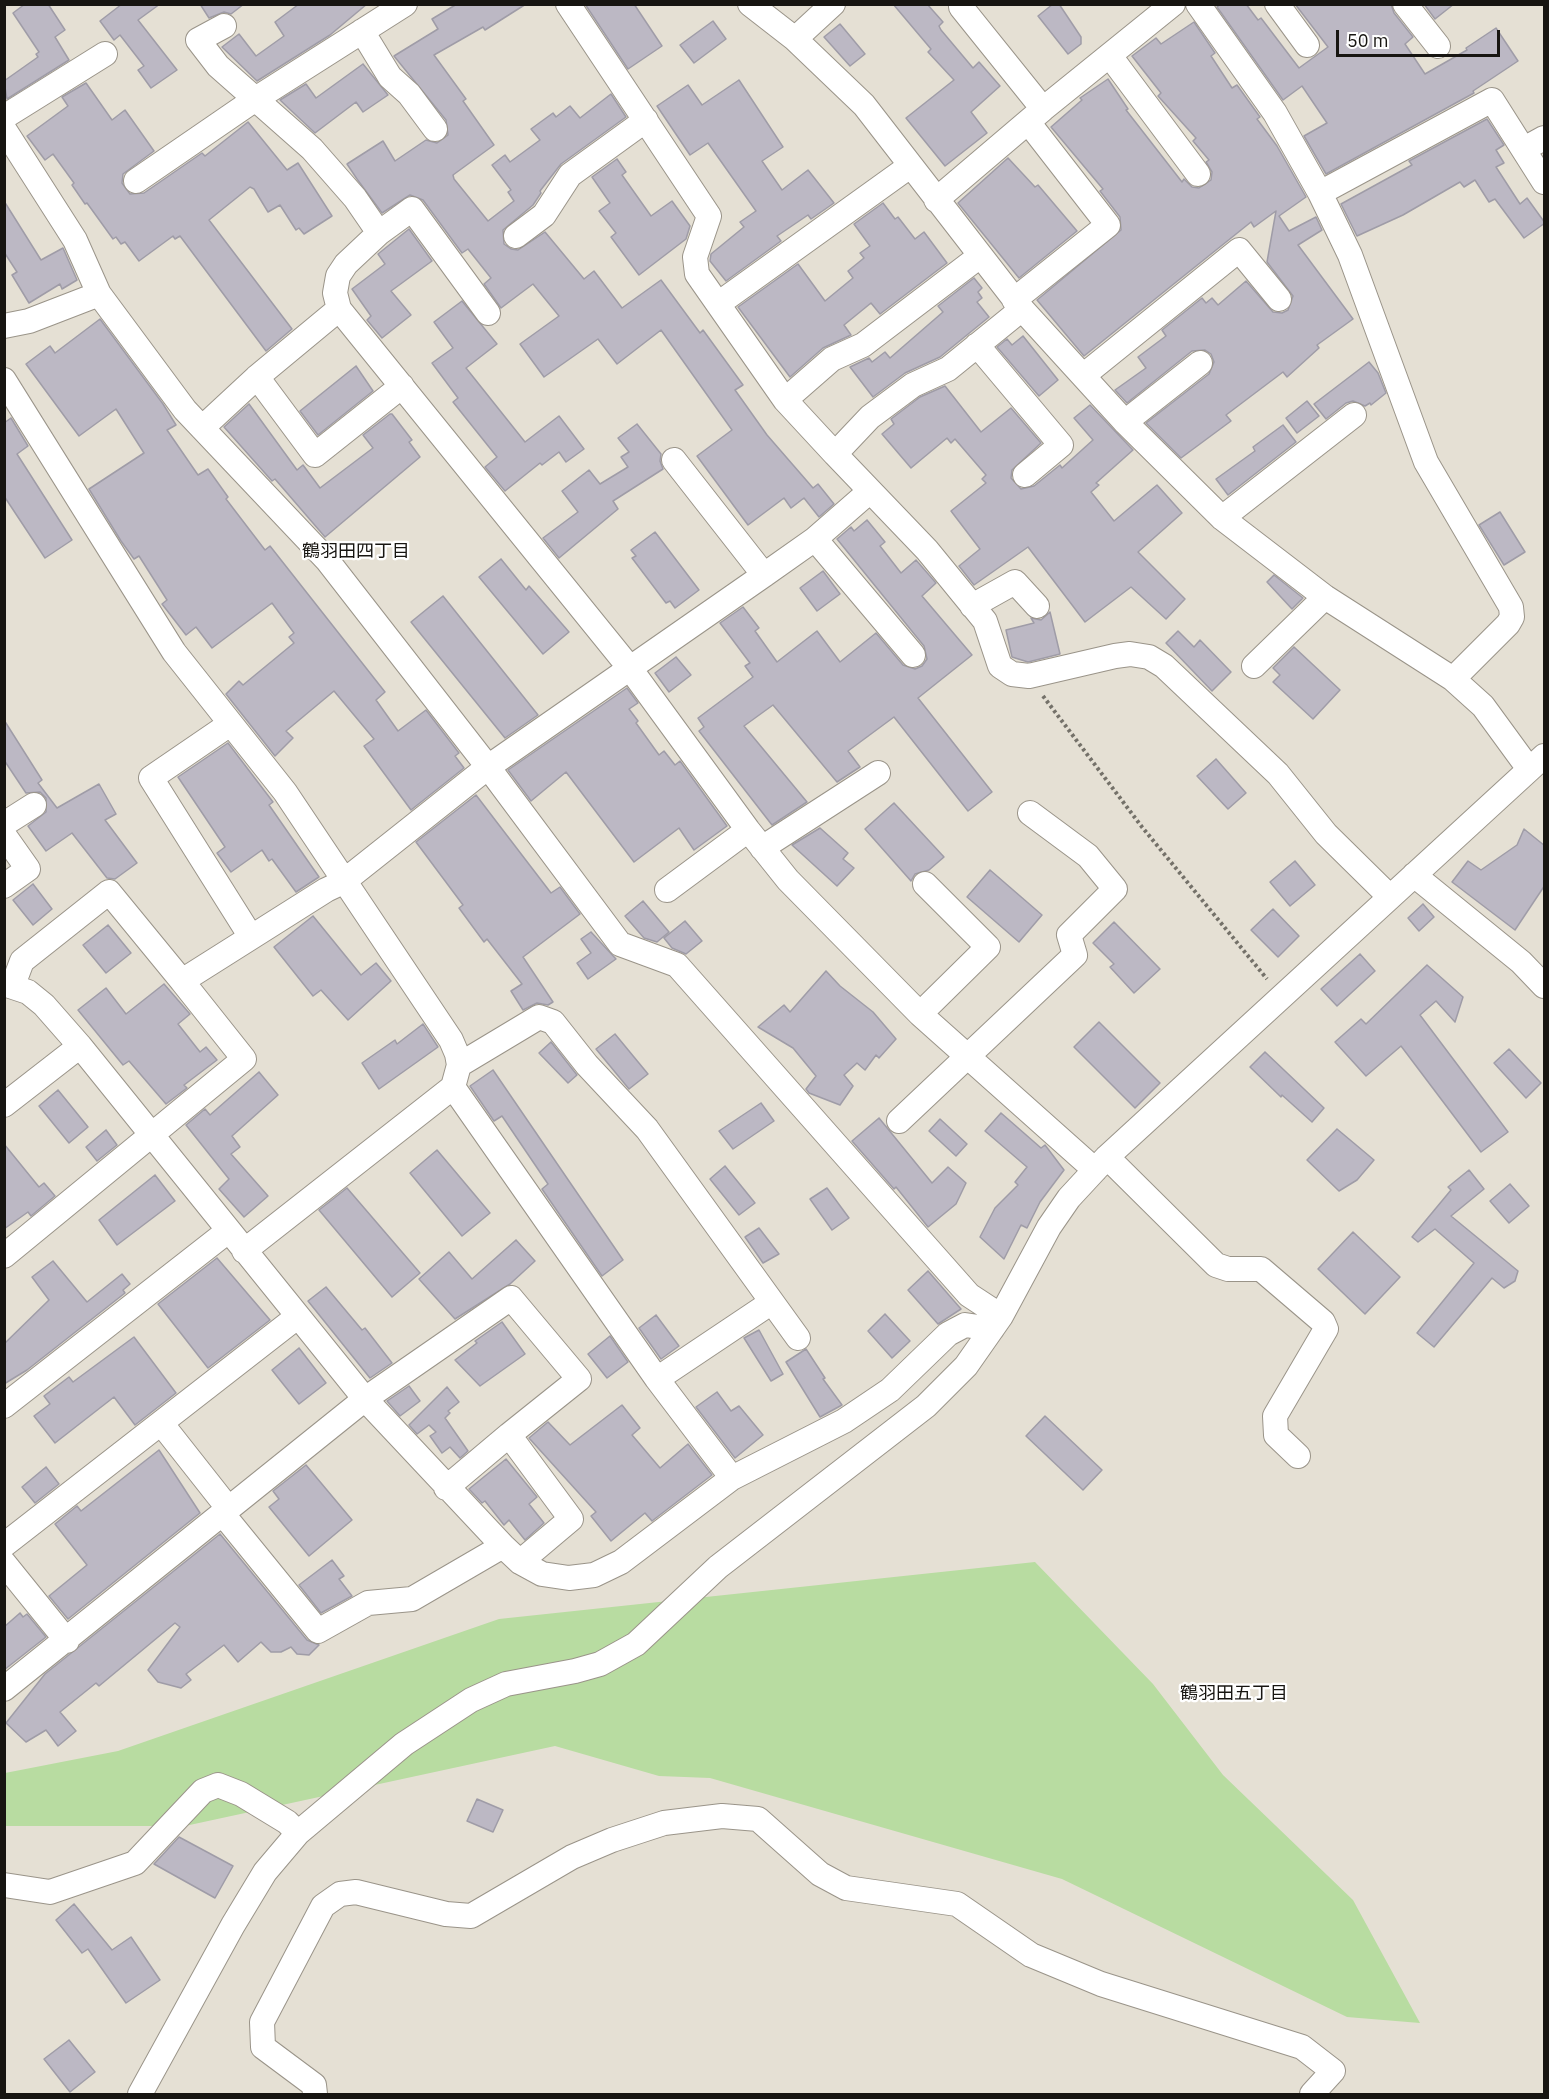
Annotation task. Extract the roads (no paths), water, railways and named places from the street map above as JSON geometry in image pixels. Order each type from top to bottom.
[{"type":"street","points":[[136,181],[254,100],[405,4]]},
{"type":"street","points":[[568,4],[709,216],[695,257],[697,274],[785,400],[927,550],[985,621],[1000,666],[1012,674],[1029,676],[1115,656],[1131,654],[1149,657],[1164,666],[1278,774],[1326,834],[1390,897]]},
{"type":"street","points":[[140,2094],[265,1872],[298,1833],[404,1744],[471,1700],[506,1684],[600,1664],[636,1644],[718,1567],[926,1406],[966,1366],[997,1323],[1049,1227],[1069,1198],[1101,1164],[1537,763],[1483,706],[1453,679],[1325,597],[1222,518],[1125,422],[1018,304],[864,105],[795,39],[750,4]]},
{"type":"street","points":[[795,39],[833,4]]},
{"type":"street","points":[[936,200],[1173,4]]},
{"type":"street","points":[[1198,4],[1275,113],[1320,193],[1350,255],[1425,462],[1511,607],[1512,617],[1508,624],[1453,679]]},
{"type":"street","points":[[1277,4],[1307,45]]},
{"type":"street","points":[[1405,4],[1438,46]]},
{"type":"street","points":[[835,454],[870,417],[913,385],[948,369],[977,345],[1018,304],[1108,225],[961,7]]},
{"type":"street","points":[[224,26],[198,40],[218,66],[312,149],[356,198],[379,233]]},
{"type":"street","points":[[362,32],[390,77],[409,94],[435,129]]},
{"type":"street","points":[[4,117],[105,54]]},
{"type":"street","points":[[1110,56],[1198,174]]},
{"type":"street","points":[[1320,193],[1492,100],[1534,144],[1545,182]]},
{"type":"street","points":[[516,236],[544,215],[570,175],[646,120]]},
{"type":"street","points":[[4,129],[75,240],[99,294],[185,410],[327,560],[488,767],[620,944],[676,965],[969,1295],[997,1323]]},
{"type":"street","points":[[718,304],[910,166]]},
{"type":"street","points":[[488,313],[412,209],[379,233],[346,264],[338,276],[335,293],[339,309],[629,667],[755,839],[788,880],[920,1014],[966,1057],[1101,1164],[1216,1265],[1228,1269],[1261,1269],[1323,1322],[1326,1329],[1275,1416],[1276,1435],[1298,1456]]},
{"type":"street","points":[[1084,375],[1239,250],[1279,298]]},
{"type":"street","points":[[785,400],[832,359],[863,345],[980,256]]},
{"type":"street","points":[[4,326],[29,321],[99,294]]},
{"type":"street","points":[[202,428],[257,377],[339,309]]},
{"type":"street","points":[[977,345],[1061,445],[1025,475]]},
{"type":"street","points":[[1125,422],[1200,363]]},
{"type":"street","points":[[257,377],[315,455],[402,386]]},
{"type":"street","points":[[4,380],[174,652],[285,792],[451,1040],[456,1076],[657,1379],[732,1478]]},
{"type":"street","points":[[1222,518],[1354,415]]},
{"type":"street","points":[[674,459],[764,575]]},
{"type":"street","points":[[182,981],[344,882],[488,767],[764,575],[815,538],[870,491]]},
{"type":"street","points":[[815,538],[913,655]]},
{"type":"street","points":[[972,606],[1015,582],[1037,606]]},
{"type":"street","points":[[1254,666],[1325,597]]},
{"type":"street","points":[[230,724],[151,778],[251,937]]},
{"type":"street","points":[[667,890],[755,839],[878,773]]},
{"type":"street","points":[[4,824],[34,805]]},
{"type":"street","points":[[899,1120],[1075,955],[1069,935],[1115,889],[1088,856],[1030,813]]},
{"type":"street","points":[[4,835],[28,869],[4,886]]},
{"type":"street","points":[[1414,875],[1521,962],[1545,986]]},
{"type":"street","points":[[920,1014],[988,947],[925,884]]},
{"type":"street","points":[[4,1256],[151,1136],[244,1059],[109,892],[22,961],[9,984],[44,1005],[80,1046],[151,1136],[297,1317],[365,1399],[446,1488],[503,1546],[520,1562],[542,1574],[569,1578],[594,1575],[621,1562],[732,1478],[854,1415],[890,1390],[948,1334],[965,1325],[997,1323]]},
{"type":"street","points":[[244,1251],[456,1076],[539,1017],[553,1022],[587,1065],[647,1129],[798,1338]]},
{"type":"street","points":[[4,1105],[80,1046]]},
{"type":"street","points":[[4,1406],[228,1231]]},
{"type":"street","points":[[4,1689],[67,1641],[225,1510],[365,1399],[511,1298],[579,1379],[446,1488]]},
{"type":"street","points":[[657,1379],[772,1302]]},
{"type":"street","points":[[4,1545],[297,1317]]},
{"type":"street","points":[[161,1423],[318,1631],[368,1603],[412,1599],[503,1546]]},
{"type":"street","points":[[509,1436],[571,1519],[520,1562]]},
{"type":"street","points":[[4,1563],[67,1641]]},
{"type":"street","points":[[4,1885],[50,1892],[135,1863],[203,1791],[218,1785],[241,1794],[287,1822],[298,1833]]},
{"type":"street","points":[[315,2094],[314,2085],[263,2047],[262,2022],[323,1906],[340,1894],[356,1892],[446,1914],[471,1916],[572,1857],[612,1839],[664,1823],[722,1816],[758,1819],[820,1874],[846,1888],[957,1904],[1031,1955],[1101,1984],[1302,2047],[1333,2071],[1312,2094]]},
{"type":"district","name":"鶴羽田四丁目","points":[[356,552]]},
{"type":"district","name":"鶴羽田五丁目","points":[[1234,1694]]}]
